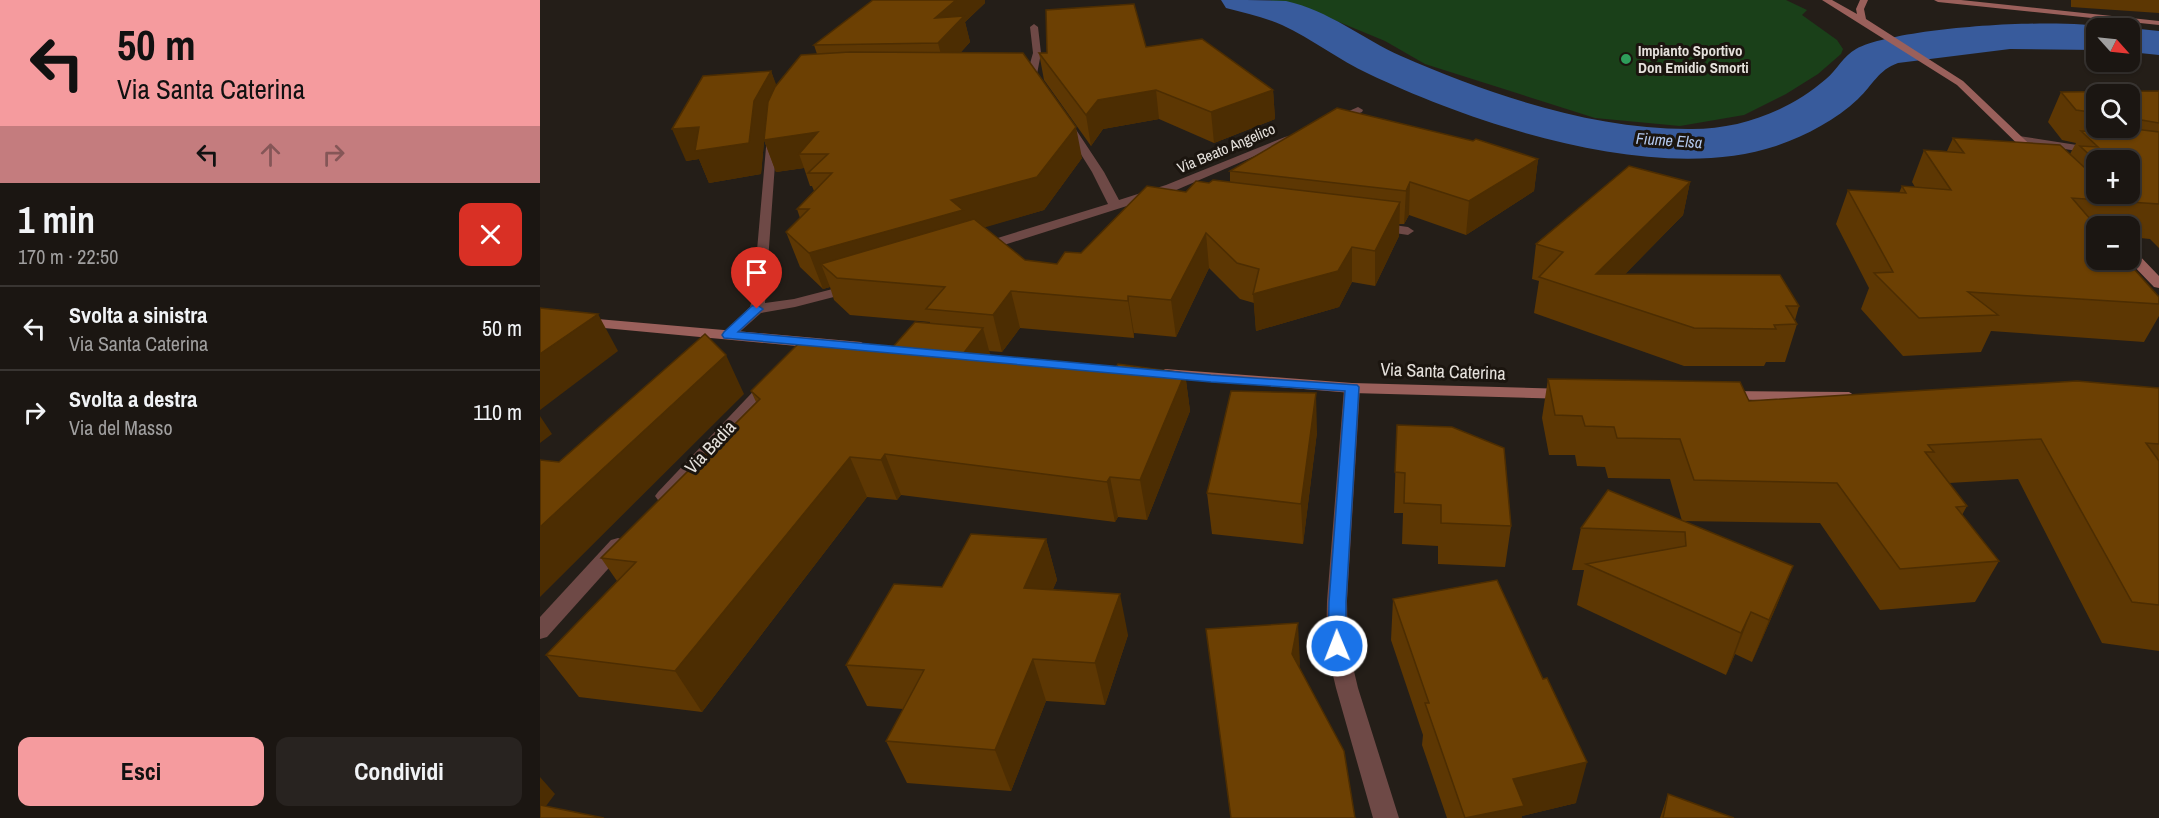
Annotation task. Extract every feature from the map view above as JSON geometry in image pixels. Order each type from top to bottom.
[{"type":"main road","points":[[1826,0],[1862,20],[1960,83],[2049,169]]},
{"type":"main road","points":[[1862,20],[1860,9],[1864,0]]},
{"type":"main road","points":[[1938,0],[2159,23]]},
{"type":"main road","points":[[2140,264],[2159,284]]},
{"type":"main road","points":[[540,318],[872,348]]},
{"type":"main road","name":"Via Santa Caterina","points":[[1150,373],[1352,387],[1587,394]]},
{"type":"main road","points":[[1705,396],[1866,397]]},
{"type":"street","points":[[1030,77],[1036,58],[1034,27]]},
{"type":"street","points":[[1057,110],[1098,172],[1115,206]]},
{"type":"street","name":"Via Beato Angelico","points":[[970,251],[1184,184],[1358,110]]},
{"type":"street","points":[[757,309],[774,125]]},
{"type":"street","points":[[2019,139],[2087,150]]},
{"type":"street","name":"Via Beato Angelico","points":[[1138,198],[1173,203]]},
{"type":"street","points":[[1361,225],[1408,231]]},
{"type":"street","points":[[728,335],[757,309],[804,301],[869,282]]},
{"type":"street","points":[[793,358],[808,342]]},
{"type":"street","name":"Via Badia","points":[[651,510],[779,373]]},
{"type":"street","points":[[1352,387],[1337,602],[1337,646],[1347,688],[1386,818]]},
{"type":"street","points":[[540,631],[629,533]]},
{"type":"green space","name":"Impianto Sportivo Don Emidio Smorti","points":[[1269,0],[1786,0],[1807,10],[1802,15],[1837,40],[1843,49],[1841,54],[1818,74],[1786,94],[1744,115],[1680,126],[1595,118],[1425,64],[1385,41],[1322,15]]},
{"type":"building","points":[[873,0],[956,0],[935,18],[964,16],[938,43],[814,45]]},
{"type":"building","points":[[1134,4],[1146,47],[1202,39],[1273,90],[1211,112],[1156,90],[1098,100],[1086,115],[1039,53],[1047,53],[1046,10]]},
{"type":"building","points":[[850,52],[1023,53],[1076,127],[1037,177],[951,200],[963,210],[809,253],[786,232],[809,209],[797,209],[832,173],[808,173],[828,154],[799,154],[818,132],[764,140],[768,102],[775,87],[801,55]]},
{"type":"building","points":[[771,71],[754,101],[749,143],[695,151],[699,127],[672,129],[703,76]]},
{"type":"building","points":[[2140,91],[2159,91],[2159,123],[2140,120]]},
{"type":"building","points":[[2061,92],[2086,92],[2086,111],[2076,110]]},
{"type":"building","points":[[1337,108],[1473,141],[1476,139],[1538,159],[1469,201],[1410,182],[1406,191],[1230,171]]},
{"type":"building","points":[[2140,130],[2159,132],[2159,204],[2140,203],[2140,150],[2086,152],[2080,146],[2098,147],[2088,138],[2140,138]]},
{"type":"building","points":[[1953,138],[2060,145],[2086,169],[2086,199],[2072,198],[2088,216],[2086,270],[2135,270],[2159,297],[2159,304],[1968,292],[1998,315],[1919,318],[1874,273],[1893,272],[1848,190],[1906,193],[1902,186],[1951,190],[1924,150],[1964,153]]},
{"type":"building","points":[[1629,166],[1690,182],[1596,274],[1780,275],[1799,306],[1786,306],[1797,324],[1774,325],[1776,329],[1694,328],[1539,277],[1563,252],[1536,244]]},
{"type":"building","points":[[1213,180],[1400,202],[1375,251],[1352,247],[1338,271],[1253,294],[1259,269],[1237,263],[1206,233],[1171,300],[1128,296],[1128,301],[1011,291],[993,315],[926,309],[945,287],[837,278],[821,264],[974,219],[1025,260],[1057,264],[1065,252],[1081,253],[1147,186],[1186,192],[1196,181],[1209,183]]},
{"type":"building","points":[[540,308],[598,314],[540,354]]},
{"type":"building","points":[[915,322],[983,328],[963,354],[1115,369],[1118,364],[1185,373],[1140,480],[1110,477],[1107,482],[885,454],[881,460],[850,457],[675,671],[546,655],[636,562],[601,558],[760,399],[751,391],[799,343],[892,348]]},
{"type":"building","points":[[705,334],[726,355],[540,527],[540,460],[559,462]]},
{"type":"building","points":[[1548,379],[1740,382],[1749,401],[2077,381],[2159,388],[2159,444],[2146,443],[2159,461],[2159,605],[2132,602],[2041,439],[1928,445],[1934,452],[1925,452],[1967,506],[1956,507],[1999,561],[1900,569],[1837,483],[1694,480],[1680,439],[1617,438],[1614,427],[1585,426],[1582,416],[1555,415]]},
{"type":"building","points":[[1231,391],[1316,393],[1301,504],[1207,493]]},
{"type":"building","points":[[1397,425],[1452,427],[1504,448],[1511,526],[1441,523],[1441,505],[1404,503],[1405,473],[1395,472]]},
{"type":"building","points":[[1608,490],[1793,566],[1769,620],[1751,612],[1741,633],[1586,564],[1686,546],[1685,532],[1581,528]]},
{"type":"building","points":[[971,534],[1046,539],[1024,588],[1120,594],[1095,663],[1033,659],[995,750],[886,741],[924,670],[846,665],[894,584],[942,587]]},
{"type":"building","points":[[1497,580],[1543,679],[1547,678],[1587,762],[1513,779],[1524,806],[1465,818],[1425,703],[1429,703],[1393,599]]},
{"type":"building","points":[[1298,623],[1292,654],[1344,751],[1355,818],[1231,818],[1206,629]]},
{"type":"building","points":[[1668,794],[1734,818],[1663,818]]},
{"type":"building","points":[[540,805],[604,818],[540,818]]},
{"type":"waterway","name":"Fiume Elsa","points":[[1239,0],[1296,17],[1362,54],[1421,81],[1508,111],[1602,135],[1648,142],[1692,145],[1745,139],[1790,122],[1818,107],[1842,89],[1866,62],[1889,52],[1988,38],[2086,38]]},
{"type":"waterway","name":"Fiume Elsa","points":[[2140,41],[2159,43]]},
{"type":"place","name":"Impianto Sportivo Don Emidio Smorti","points":[[1626,59]]},
{"type":"route","points":[[757,309],[728,335],[1211,378],[1352,387],[1337,602],[1337,646]]}]
